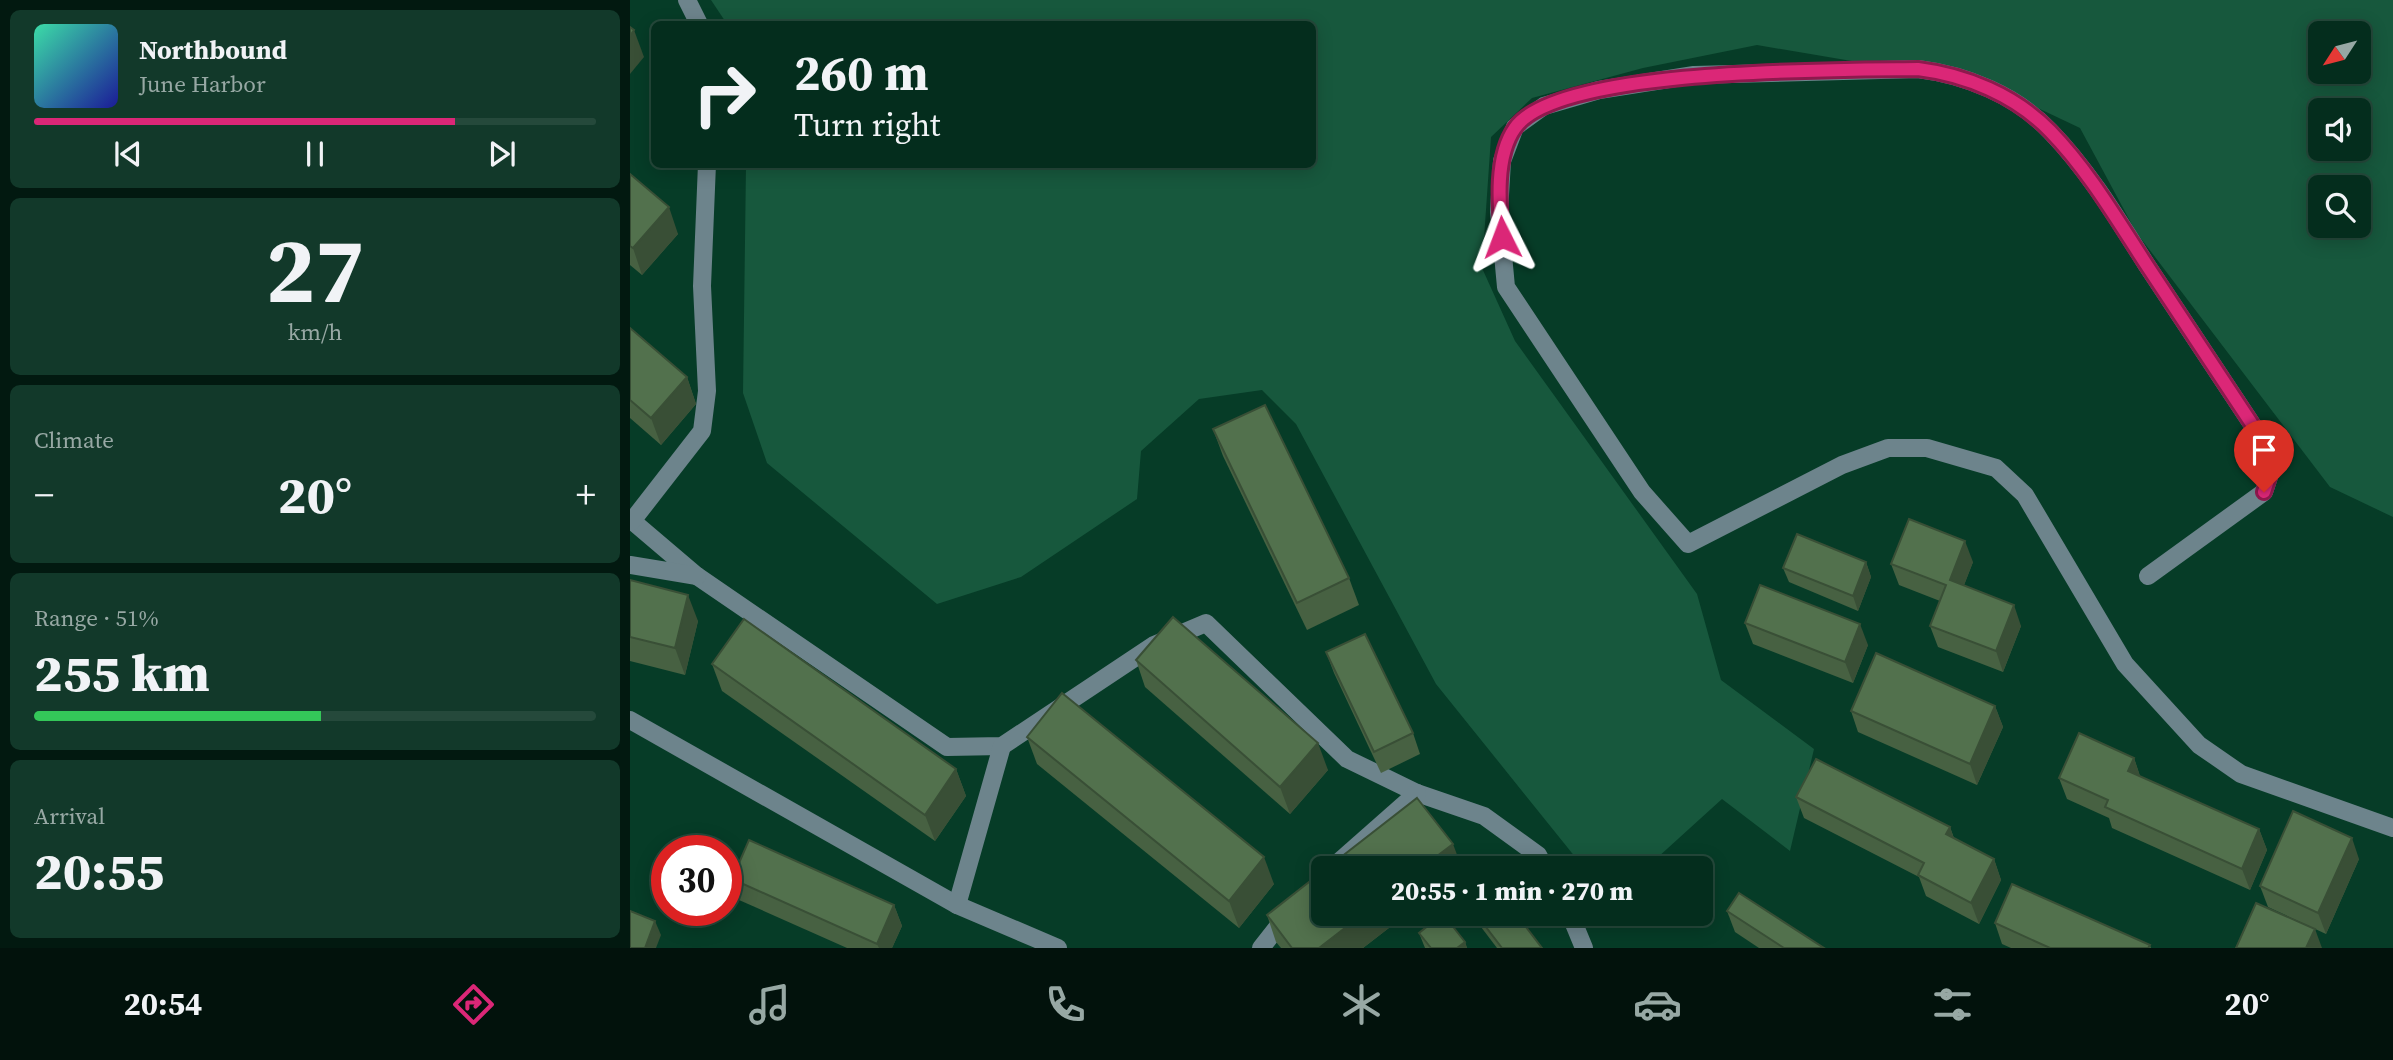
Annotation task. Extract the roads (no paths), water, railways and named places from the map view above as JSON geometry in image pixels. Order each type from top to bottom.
[{"type":"street","points":[[687,0],[698,21]]},
{"type":"street","points":[[2148,576],[2264,492],[2275,459],[2090,178],[2049,130],[2023,109],[1986,87],[1946,73],[1918,69],[1695,75],[1599,90],[1544,106],[1515,127],[1502,161],[1499,212],[1506,286],[1642,492],[1688,544],[1842,465],[1888,449],[1927,448],[1996,468],[2025,495],[2125,664],[2199,745],[2241,774],[2393,828]]},
{"type":"street","points":[[706,168],[702,286],[707,391],[702,431],[631,520],[697,576],[947,747],[1002,746],[1154,645],[1206,623],[1346,759],[1417,793],[1484,816],[1539,856]]},
{"type":"street","points":[[630,565],[697,576]]},
{"type":"street","points":[[630,720],[957,905],[1058,948]]},
{"type":"street","points":[[957,905],[1002,746]]},
{"type":"street","points":[[1346,856],[1417,793]]},
{"type":"street","points":[[1261,948],[1294,905]]},
{"type":"street","points":[[1575,926],[1584,948]]}]
